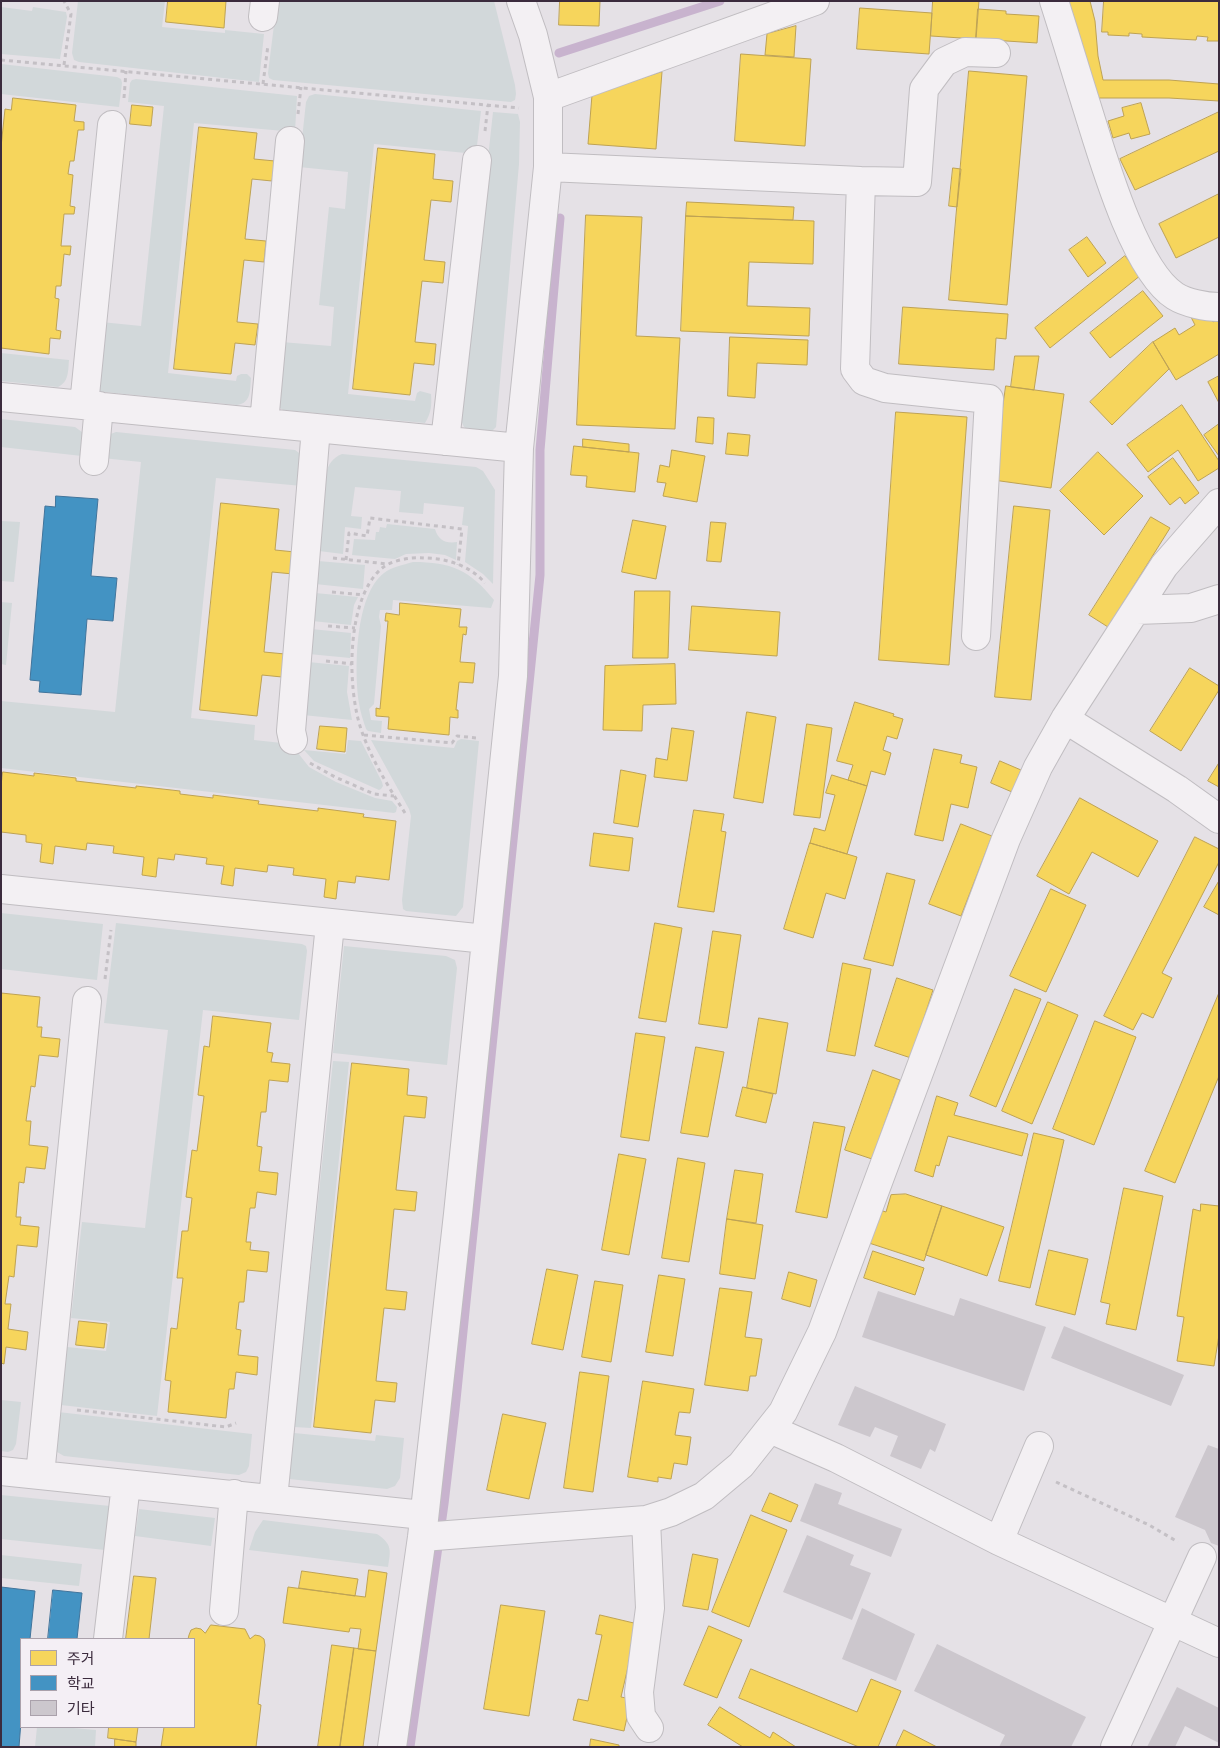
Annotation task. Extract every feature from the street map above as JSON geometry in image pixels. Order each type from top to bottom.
[{"type":"street","points":[[392,1747],[423,1526],[458,1214],[513,676],[518,448],[548,167],[536,103],[533,35],[521,1]]},
{"type":"street","points":[[536,103],[815,1]]},
{"type":"street","points":[[1054,1],[1098,142],[1127,224],[1154,276],[1175,296],[1206,307],[1219,307]]},
{"type":"street","points":[[548,167],[917,182],[924,89],[944,62],[964,52],[996,53]]},
{"type":"street","points":[[94,461],[92,406],[112,125]]},
{"type":"street","points":[[264,423],[290,141]]},
{"type":"street","points":[[445,440],[476,160]]},
{"type":"street","points":[[861,181],[855,369],[864,381],[885,388],[989,399],[976,636]]},
{"type":"street","points":[[1,397],[518,448]]},
{"type":"street","points":[[293,740],[291,731],[316,428]]},
{"type":"street","points":[[1,1471],[273,1499],[423,1526],[646,1520],[671,1512],[704,1496],[741,1465],[783,1412],[822,1332],[1006,839],[1038,767],[1065,719],[1164,566],[1219,503]]},
{"type":"street","points":[[1136,610],[1191,608],[1219,599]]},
{"type":"street","points":[[1065,719],[1177,788],[1219,819]]},
{"type":"street","points":[[1,889],[486,940]]},
{"type":"street","points":[[273,1499],[330,924]]},
{"type":"street","points":[[40,1475],[87,1001]]},
{"type":"street","points":[[770,1429],[836,1458],[999,1541],[1219,1644]]},
{"type":"street","points":[[999,1541],[1039,1446]]},
{"type":"street","points":[[108,1638],[126,1484]]},
{"type":"street","points":[[224,1611],[234,1494]]},
{"type":"street","points":[[646,1520],[650,1608],[639,1692],[641,1716],[649,1728]]},
{"type":"street","points":[[1115,1747],[1202,1557]]},
{"type":"path","points":[[64,1],[71,14],[64,65]]},
{"type":"path","points":[[263,84],[270,36],[264,9]]},
{"type":"path","points":[[1,60],[263,84],[536,103]]},
{"type":"path","points":[[346,560],[349,533],[367,536],[370,518],[462,529],[458,565]]},
{"type":"path","points":[[305,555],[387,565],[413,557],[434,558],[470,570],[484,581],[488,587]]},
{"type":"path","points":[[387,565],[372,579],[362,600],[355,628],[352,667],[354,704],[364,735],[386,783],[405,813]]},
{"type":"path","points":[[364,735],[452,743],[457,736],[485,738]]},
{"type":"path","points":[[293,740],[311,765],[374,794],[395,796]]},
{"type":"path","points":[[87,1001],[105,982],[111,924]]},
{"type":"path","points":[[72,1409],[226,1427],[236,1423]]},
{"type":"path","points":[[1053,1481],[1149,1525]]},
{"type":"shaded area","points":[[78,1],[165,1],[162,27],[225,33],[225,30],[264,34],[259,82],[74,60],[72,53]]},
{"type":"shaded area","points":[[277,1],[494,1],[515,85],[515,100],[511,102],[273,80],[269,78],[268,73]]},
{"type":"shaded area","points":[[1,7],[32,11],[33,7],[66,12],[67,17],[60,59],[1,54]]},
{"type":"shaded area","points":[[1,64],[117,77],[121,79],[122,83],[119,107],[1,94]]},
{"type":"shaded area","points":[[136,79],[297,96],[295,132],[194,123],[168,373],[236,381],[237,376],[247,374],[251,378],[250,392],[242,404],[94,391],[101,322],[141,326],[164,106],[128,102],[130,83]]},
{"type":"shaded area","points":[[315,94],[481,111],[476,154],[374,144],[348,394],[415,401],[417,393],[420,391],[431,394],[431,409],[425,423],[283,410],[277,406],[281,342],[331,346],[334,307],[319,305],[329,207],[345,209],[348,172],[299,167],[306,102],[309,96]]},
{"type":"shaded area","points":[[493,112],[518,114],[520,122],[519,164],[496,427],[488,435],[466,429],[460,416]]},
{"type":"shaded area","points":[[1,353],[69,360],[66,379],[58,387],[1,381]]},
{"type":"shaded area","points":[[1,419],[75,427],[82,432],[82,456],[1,447]]},
{"type":"shaded area","points":[[116,432],[295,450],[302,455],[302,486],[216,478],[191,718],[255,725],[254,740],[291,744],[309,767],[336,782],[375,798],[392,801],[397,807],[396,812],[1,768],[1,701],[115,712],[141,462],[102,458],[108,435]]},
{"type":"shaded area","points":[[342,454],[476,467],[483,471],[495,490],[493,584],[483,574],[465,562],[468,526],[462,525],[464,507],[424,503],[423,514],[399,512],[401,491],[355,487],[351,516],[362,517],[361,529],[345,527],[343,554],[319,551],[326,473],[331,462]]},
{"type":"shaded area","points":[[1,521],[20,522],[14,582],[1,581]]},
{"type":"shaded area","points":[[387,524],[435,529],[438,536],[443,540],[457,542],[456,560],[445,555],[429,553],[406,554],[395,559],[352,555],[354,539],[375,540],[376,532],[379,532],[380,527],[386,528]]},
{"type":"shaded area","points":[[318,561],[365,565],[363,589],[315,584]]},
{"type":"shaded area","points":[[413,562],[438,564],[459,570],[477,581],[494,600],[491,608],[393,600],[392,610],[380,610],[381,626],[374,704],[369,709],[371,720],[382,721],[381,733],[368,731],[361,712],[357,689],[357,653],[362,615],[374,584],[384,573]]},
{"type":"shaded area","points":[[315,593],[358,597],[354,605],[351,625],[312,621]]},
{"type":"shaded area","points":[[1,602],[12,603],[6,665],[1,664]]},
{"type":"shaded area","points":[[311,629],[351,633],[350,658],[309,654]]},
{"type":"shaded area","points":[[308,662],[349,666],[347,692],[352,720],[303,715]]},
{"type":"shaded area","points":[[461,739],[479,741],[463,907],[456,916],[406,911],[403,909],[402,900],[411,816],[371,740],[454,748],[457,741]]},
{"type":"shaded area","points":[[348,740],[361,741],[382,782],[383,786],[381,789],[379,790],[314,761],[304,750],[346,754]]},
{"type":"shaded area","points":[[1,913],[103,924],[97,980],[1,969]]},
{"type":"shaded area","points":[[116,923],[302,944],[306,946],[307,951],[299,1020],[203,1010],[157,1416],[61,1405],[67,1347],[106,1351],[110,1322],[71,1318],[82,1222],[145,1228],[168,1030],[104,1023]]},
{"type":"shaded area","points":[[344,946],[446,956],[455,960],[457,968],[447,1065],[333,1053]]},
{"type":"shaded area","points":[[333,1061],[349,1062],[311,1428],[294,1427]]},
{"type":"shaded area","points":[[1,1400],[21,1402],[16,1444],[13,1450],[8,1452],[1,1451]]},
{"type":"shaded area","points":[[58,1412],[252,1434],[249,1466],[246,1472],[239,1475],[64,1456],[57,1452],[55,1441]]},
{"type":"shaded area","points":[[294,1433],[375,1441],[376,1435],[404,1438],[400,1478],[395,1486],[387,1489],[289,1479]]},
{"type":"shaded area","points":[[1,1495],[110,1506],[105,1550],[1,1539]]},
{"type":"shaded area","points":[[139,1509],[215,1518],[211,1546],[135,1536]]},
{"type":"shaded area","points":[[263,1520],[377,1534],[388,1544],[390,1556],[388,1567],[249,1550],[255,1532]]},
{"type":"shaded area","points":[[1,1555],[82,1564],[79,1586],[1,1578]]},
{"type":"shaded area","points":[[37,1728],[96,1730],[95,1747],[35,1747]]},
{"type":"building: 주거","points":[[168,1],[226,1],[224,28],[166,22]]},
{"type":"building: 주거","points":[[560,1],[600,1],[599,26],[559,25]]},
{"type":"building: 주거","points":[[933,1],[979,1],[976,39],[931,36]]},
{"type":"building: 주거","points":[[1069,1],[1090,1],[1095,21],[1098,56],[1103,80],[1169,80],[1219,84],[1219,101],[1169,98],[1094,98],[1082,60]]},
{"type":"building: 주거","points":[[1104,1],[1219,1],[1219,41],[1207,41],[1208,37],[1197,36],[1196,40],[1142,37],[1142,34],[1129,33],[1129,36],[1108,35],[1108,32],[1102,32]]},
{"type":"building: 주거","points":[[860,8],[932,13],[929,54],[857,49]]},
{"type":"building: 주거","points":[[978,9],[1006,11],[1006,14],[1039,16],[1037,43],[976,39]]},
{"type":"building: 주거","points":[[796,26],[794,57],[765,55],[767,34]]},
{"type":"building: 주거","points":[[741,54],[811,59],[805,146],[735,141]]},
{"type":"building: 주거","points":[[969,71],[1027,76],[1007,305],[949,300]]},
{"type":"building: 주거","points":[[662,72],[656,149],[588,144],[592,95]]},
{"type":"building: 주거","points":[[13,98],[76,105],[74,121],[84,122],[84,130],[78,130],[74,161],[70,161],[68,174],[73,175],[70,206],[75,207],[74,214],[64,214],[61,246],[71,246],[70,255],[64,254],[61,286],[56,286],[55,298],[59,299],[56,330],[61,331],[60,339],[50,338],[49,354],[1,348],[1,147],[5,109],[11,110]]},
{"type":"building: 주거","points":[[1141,103],[1150,134],[1131,139],[1129,133],[1113,138],[1108,121],[1124,116],[1122,108]]},
{"type":"building: 주거","points":[[132,105],[153,107],[151,126],[130,124]]},
{"type":"building: 주거","points":[[1219,112],[1219,151],[1135,190],[1120,159]]},
{"type":"building: 주거","points":[[199,127],[257,133],[254,159],[275,161],[272,181],[252,179],[245,239],[266,241],[264,262],[244,260],[237,322],[258,324],[255,345],[235,343],[231,374],[174,369]]},
{"type":"building: 주거","points":[[378,148],[435,154],[433,179],[453,181],[451,202],[431,200],[424,260],[445,262],[443,283],[422,281],[415,342],[436,344],[434,365],[414,363],[410,395],[353,389]]},
{"type":"building: 주거","points":[[953,168],[961,169],[957,207],[949,206]]},
{"type":"building: 주거","points":[[1219,194],[1219,237],[1176,258],[1159,224]]},
{"type":"building: 주거","points":[[687,202],[794,207],[793,220],[686,216]]},
{"type":"building: 주거","points":[[586,215],[642,217],[636,336],[680,338],[675,429],[577,425]]},
{"type":"building: 주거","points":[[686,216],[814,221],[813,264],[749,262],[747,306],[810,308],[809,336],[681,331]]},
{"type":"building: 주거","points":[[1087,237],[1106,263],[1088,277],[1069,250]]},
{"type":"building: 주거","points":[[1125,256],[1141,275],[1050,348],[1035,328]]},
{"type":"building: 주거","points":[[1143,291],[1163,316],[1110,358],[1090,333]]},
{"type":"building: 주거","points":[[903,307],[1008,314],[1006,339],[996,338],[994,370],[899,364]]},
{"type":"building: 주거","points":[[1205,309],[1213,322],[1219,318],[1219,354],[1176,380],[1153,342],[1175,328],[1179,335],[1195,325],[1191,317]]},
{"type":"building: 주거","points":[[730,337],[808,340],[807,365],[757,363],[755,398],[728,396]]},
{"type":"building: 주거","points":[[1153,342],[1169,369],[1112,425],[1090,402]]},
{"type":"building: 주거","points":[[1015,356],[1039,356],[1034,390],[1011,387]]},
{"type":"building: 주거","points":[[1219,376],[1219,403],[1208,382]]},
{"type":"building: 주거","points":[[1006,386],[1064,394],[1051,488],[993,480]]},
{"type":"building: 주거","points":[[1182,405],[1219,461],[1219,468],[1198,481],[1178,450],[1148,472],[1127,445]]},
{"type":"building: 주거","points":[[896,412],[967,417],[949,665],[879,660]]},
{"type":"building: 주거","points":[[698,417],[714,418],[713,444],[696,442]]},
{"type":"building: 주거","points":[[1219,424],[1219,456],[1204,435]]},
{"type":"building: 주거","points":[[728,433],[750,435],[748,456],[726,454]]},
{"type":"building: 주거","points":[[583,439],[629,444],[629,452],[583,447]]},
{"type":"building: 주거","points":[[574,446],[639,453],[635,492],[586,487],[587,476],[571,475]]},
{"type":"building: 주거","points":[[672,450],[705,456],[697,502],[663,496],[666,483],[657,482],[660,465],[669,467]]},
{"type":"building: 주거","points":[[1098,452],[1143,496],[1104,535],[1060,491]]},
{"type":"building: 주거","points":[[1173,458],[1199,493],[1185,504],[1180,497],[1170,505],[1148,477]]},
{"type":"building: 주거","points":[[221,503],[279,509],[275,550],[295,552],[293,574],[272,572],[264,652],[285,654],[282,677],[262,675],[257,716],[200,710]]},
{"type":"building: 주거","points":[[1014,506],[1050,510],[1031,700],[995,697]]},
{"type":"building: 주거","points":[[1151,517],[1170,528],[1108,627],[1089,615]]},
{"type":"building: 주거","points":[[633,520],[666,526],[656,579],[622,572]]},
{"type":"building: 주거","points":[[711,522],[726,523],[721,562],[707,561]]},
{"type":"building: 주거","points":[[635,591],[670,591],[668,658],[633,658]]},
{"type":"building: 주거","points":[[400,603],[461,609],[459,627],[467,627],[466,635],[463,634],[460,662],[475,663],[473,683],[459,682],[456,710],[458,710],[458,718],[450,717],[449,735],[388,729],[389,717],[376,716],[376,708],[380,709],[388,621],[385,621],[386,613],[399,615]]},
{"type":"building: 주거","points":[[692,606],[780,612],[777,656],[689,650]]},
{"type":"building: 주거","points":[[675,664],[676,704],[643,705],[642,731],[603,730],[605,666]]},
{"type":"building: 주거","points":[[1190,668],[1219,686],[1219,690],[1181,751],[1150,731]]},
{"type":"building: 주거","points":[[855,702],[894,714],[893,716],[903,719],[897,739],[887,736],[883,750],[891,753],[885,775],[871,771],[867,786],[848,780],[853,765],[837,761]]},
{"type":"building: 주거","points":[[747,712],[776,717],[763,803],[734,798]]},
{"type":"building: 주거","points":[[807,724],[832,728],[820,818],[794,815]]},
{"type":"building: 주거","points":[[320,726],[347,728],[345,752],[317,749]]},
{"type":"building: 주거","points":[[672,728],[694,731],[687,781],[654,777],[656,758],[667,760]]},
{"type":"building: 주거","points":[[934,749],[962,755],[960,763],[977,767],[968,808],[951,804],[943,841],[915,835]]},
{"type":"building: 주거","points":[[1000,761],[1021,770],[1012,792],[991,783]]},
{"type":"building: 주거","points":[[1219,763],[1219,787],[1208,781]]},
{"type":"building: 주거","points":[[621,770],[646,775],[638,827],[614,823]]},
{"type":"building: 주거","points":[[3,772],[34,776],[34,773],[76,778],[76,781],[180,791],[180,794],[213,798],[213,795],[259,801],[258,804],[318,811],[318,808],[364,814],[363,817],[396,821],[389,880],[356,876],[355,883],[338,881],[336,899],[324,897],[326,879],[293,875],[294,868],[268,865],[267,872],[235,868],[233,886],[221,884],[224,866],[206,864],[207,858],[175,854],[174,860],[158,858],[156,877],[142,875],[144,857],[113,853],[114,846],[87,843],[86,850],[55,846],[53,864],[40,862],[42,844],[26,842],[26,835],[1,832],[1,786]]},
{"type":"building: 주거","points":[[832,775],[867,786],[847,854],[810,843],[814,828],[825,831],[835,795],[826,793]]},
{"type":"building: 주거","points":[[1080,798],[1158,841],[1138,877],[1092,852],[1069,894],[1037,876]]},
{"type":"building: 주거","points":[[694,810],[724,814],[721,831],[726,832],[714,912],[678,907]]},
{"type":"building: 주거","points":[[961,824],[992,836],[961,916],[929,904]]},
{"type":"building: 주거","points":[[594,833],[633,838],[629,871],[590,866]]},
{"type":"building: 주거","points":[[1195,837],[1219,849],[1219,862],[1162,973],[1172,978],[1153,1018],[1142,1013],[1133,1030],[1104,1016]]},
{"type":"building: 주거","points":[[810,843],[857,857],[845,899],[826,893],[813,938],[784,929]]},
{"type":"building: 주거","points":[[887,873],[915,880],[893,966],[864,959]]},
{"type":"building: 주거","points":[[1219,881],[1219,915],[1204,907]]},
{"type":"building: 주거","points":[[1051,889],[1086,905],[1046,992],[1010,976]]},
{"type":"building: 주거","points":[[655,923],[682,928],[666,1022],[639,1018]]},
{"type":"building: 주거","points":[[713,931],[741,935],[727,1028],[699,1024]]},
{"type":"building: 주거","points":[[843,963],[871,969],[855,1056],[827,1051]]},
{"type":"building: 주거","points":[[897,978],[933,990],[911,1058],[875,1046]]},
{"type":"building: 주거","points":[[1015,989],[1041,999],[996,1107],[970,1096]]},
{"type":"building: 주거","points":[[1,993],[40,997],[37,1027],[42,1027],[41,1037],[60,1039],[58,1057],[39,1055],[35,1087],[31,1086],[26,1121],[31,1121],[29,1145],[48,1147],[45,1169],[26,1167],[24,1183],[19,1182],[16,1217],[21,1217],[20,1225],[39,1227],[37,1247],[17,1245],[14,1277],[9,1276],[5,1304],[11,1304],[8,1329],[28,1332],[26,1350],[6,1347],[4,1364],[1,1363]]},
{"type":"building: 주거","points":[[1219,993],[1219,1076],[1175,1183],[1145,1171]]},
{"type":"building: 주거","points":[[1048,1002],[1078,1015],[1032,1124],[1002,1111]]},
{"type":"building: 주거","points":[[213,1016],[271,1023],[267,1052],[273,1053],[271,1062],[290,1064],[288,1082],[269,1080],[266,1112],[261,1112],[257,1146],[262,1147],[259,1171],[278,1173],[276,1195],[257,1192],[255,1208],[250,1208],[246,1242],[251,1242],[250,1250],[269,1252],[267,1272],[247,1270],[244,1302],[239,1302],[236,1329],[241,1330],[238,1355],[258,1357],[257,1375],[236,1372],[234,1389],[229,1389],[226,1418],[168,1412],[171,1381],[165,1380],[171,1328],[177,1329],[183,1278],[177,1278],[182,1231],[188,1231],[192,1198],[186,1197],[192,1150],[197,1151],[204,1096],[198,1095],[204,1046],[209,1047]]},
{"type":"building: 주거","points":[[759,1018],[788,1023],[776,1094],[747,1088]]},
{"type":"building: 주거","points":[[1095,1021],[1136,1037],[1094,1145],[1053,1129]]},
{"type":"building: 주거","points":[[636,1033],[665,1037],[649,1141],[621,1137]]},
{"type":"building: 주거","points":[[696,1047],[724,1052],[708,1137],[681,1133]]},
{"type":"building: 주거","points":[[352,1063],[409,1069],[407,1095],[427,1097],[425,1118],[404,1116],[396,1190],[417,1192],[415,1211],[394,1209],[386,1290],[407,1292],[405,1310],[384,1308],[376,1381],[397,1383],[395,1402],[375,1400],[371,1433],[314,1427]]},
{"type":"building: 주거","points":[[873,1070],[900,1080],[872,1159],[845,1150]]},
{"type":"building: 주거","points":[[743,1087],[773,1094],[766,1123],[736,1116]]},
{"type":"building: 주거","points":[[937,1096],[958,1103],[954,1115],[1028,1134],[1022,1156],[948,1136],[939,1166],[936,1165],[933,1177],[915,1171]]},
{"type":"building: 주거","points":[[814,1122],[845,1127],[827,1218],[796,1212]]},
{"type":"building: 주거","points":[[1034,1133],[1064,1140],[1030,1288],[999,1281]]},
{"type":"building: 주거","points":[[619,1154],[646,1159],[629,1255],[602,1250]]},
{"type":"building: 주거","points":[[678,1158],[705,1163],[689,1262],[662,1258]]},
{"type":"building: 주거","points":[[735,1170],[763,1174],[756,1223],[727,1219]]},
{"type":"building: 주거","points":[[1124,1188],[1163,1196],[1136,1330],[1106,1324],[1110,1304],[1101,1302]]},
{"type":"building: 주거","points":[[906,1194],[942,1206],[924,1261],[869,1243],[880,1210],[886,1212],[891,1195]]},
{"type":"building: 주거","points":[[1201,1204],[1219,1206],[1219,1335],[1214,1366],[1177,1361],[1184,1317],[1177,1316],[1193,1209],[1200,1211]]},
{"type":"building: 주거","points":[[942,1206],[1004,1227],[987,1276],[926,1255]]},
{"type":"building: 주거","points":[[727,1219],[763,1225],[755,1279],[720,1274]]},
{"type":"building: 주거","points":[[1049,1250],[1088,1259],[1075,1315],[1036,1305]]},
{"type":"building: 주거","points":[[873,1251],[924,1268],[915,1295],[864,1278]]},
{"type":"building: 주거","points":[[547,1269],[578,1275],[563,1350],[532,1344]]},
{"type":"building: 주거","points":[[789,1272],[817,1280],[810,1307],[782,1299]]},
{"type":"building: 주거","points":[[659,1275],[685,1279],[673,1356],[646,1352]]},
{"type":"building: 주거","points":[[595,1281],[623,1285],[611,1362],[582,1357]]},
{"type":"building: 주거","points":[[720,1288],[752,1292],[745,1337],[762,1339],[756,1376],[750,1376],[748,1391],[705,1385]]},
{"type":"building: 주거","points":[[79,1321],[107,1324],[104,1348],[76,1345]]},
{"type":"building: 주거","points":[[580,1372],[609,1376],[593,1492],[564,1488]]},
{"type":"building: 주거","points":[[643,1381],[694,1389],[690,1413],[679,1412],[675,1435],[691,1437],[687,1465],[674,1463],[671,1479],[658,1477],[658,1482],[628,1477]]},
{"type":"building: 주거","points":[[503,1414],[546,1423],[529,1499],[487,1490]]},
{"type":"building: 주거","points":[[770,1493],[798,1505],[791,1522],[762,1511]]},
{"type":"building: 주거","points":[[751,1515],[787,1530],[749,1627],[712,1612]]},
{"type":"building: 주거","points":[[693,1554],[718,1559],[708,1610],[683,1606]]},
{"type":"building: 주거","points":[[369,1570],[387,1573],[376,1651],[358,1649],[361,1629],[350,1628],[349,1632],[283,1623],[288,1587],[365,1597]]},
{"type":"building: 주거","points":[[302,1571],[358,1579],[355,1596],[299,1588]]},
{"type":"building: 주거","points":[[134,1576],[156,1578],[149,1638],[126,1638]]},
{"type":"building: 주거","points":[[501,1605],[545,1611],[529,1716],[484,1709]]},
{"type":"building: 주거","points":[[600,1615],[638,1624],[621,1697],[631,1699],[624,1731],[573,1720],[578,1699],[588,1701],[602,1635],[596,1634]]},
{"type":"building: 주거","points":[[211,1625],[245,1629],[250,1639],[255,1635],[264,1639],[265,1645],[258,1704],[261,1705],[256,1747],[161,1747],[164,1728],[195,1728],[195,1638],[188,1638],[191,1630],[196,1628],[201,1629],[205,1633]]},
{"type":"building: 주거","points":[[709,1626],[742,1640],[717,1698],[684,1685]]},
{"type":"building: 주거","points":[[332,1645],[354,1648],[340,1747],[318,1747]]},
{"type":"building: 주거","points":[[354,1648],[376,1651],[363,1747],[340,1747]]},
{"type":"building: 주거","points":[[751,1669],[857,1712],[871,1679],[901,1691],[878,1747],[859,1747],[739,1698]]},
{"type":"building: 주거","points":[[720,1707],[770,1738],[773,1732],[796,1747],[743,1747],[708,1725]]},
{"type":"building: 주거","points":[[109,1728],[138,1728],[136,1742],[108,1738]]},
{"type":"building: 주거","points":[[904,1730],[937,1747],[896,1747]]},
{"type":"building: 주거","points":[[115,1739],[136,1742],[136,1747],[115,1747]]},
{"type":"building: 주거","points":[[591,1739],[619,1745],[619,1747],[590,1747]]},
{"type":"building: 학교","points":[[56,496],[98,499],[91,576],[117,578],[113,621],[87,619],[81,695],[39,692],[40,681],[30,680],[45,506],[55,507]]},
{"type":"building: 학교","points":[[1,1587],[35,1591],[30,1638],[20,1638],[19,1747],[1,1747]]},
{"type":"building: 학교","points":[[53,1590],[82,1593],[77,1638],[48,1638]]},
{"type":"building: 기타","points":[[878,1291],[954,1316],[960,1298],[1046,1327],[1024,1391],[862,1337]]},
{"type":"building: 기타","points":[[1064,1326],[1184,1375],[1171,1406],[1051,1358]]},
{"type":"building: 기타","points":[[855,1386],[946,1424],[935,1452],[930,1449],[921,1469],[890,1456],[898,1436],[875,1427],[870,1437],[838,1425]]},
{"type":"building: 기타","points":[[1208,1445],[1219,1449],[1219,1546],[1211,1543],[1205,1530],[1175,1517]]},
{"type":"building: 기타","points":[[815,1483],[842,1493],[838,1504],[902,1529],[891,1557],[800,1521]]},
{"type":"building: 기타","points":[[807,1535],[854,1555],[850,1565],[871,1573],[852,1620],[783,1592]]},
{"type":"building: 기타","points":[[862,1608],[915,1634],[896,1681],[842,1659]]},
{"type":"building: 기타","points":[[937,1644],[1086,1717],[1071,1747],[999,1747],[1005,1735],[914,1691]]},
{"type":"building: 기타","points":[[1177,1687],[1219,1708],[1219,1743],[1185,1726],[1175,1747],[1147,1747]]},
{"type":"waterway","points":[[559,53],[720,1]]},
{"type":"waterway","points":[[410,1747],[444,1504],[455,1410],[540,575],[540,450],[560,218]]}]
